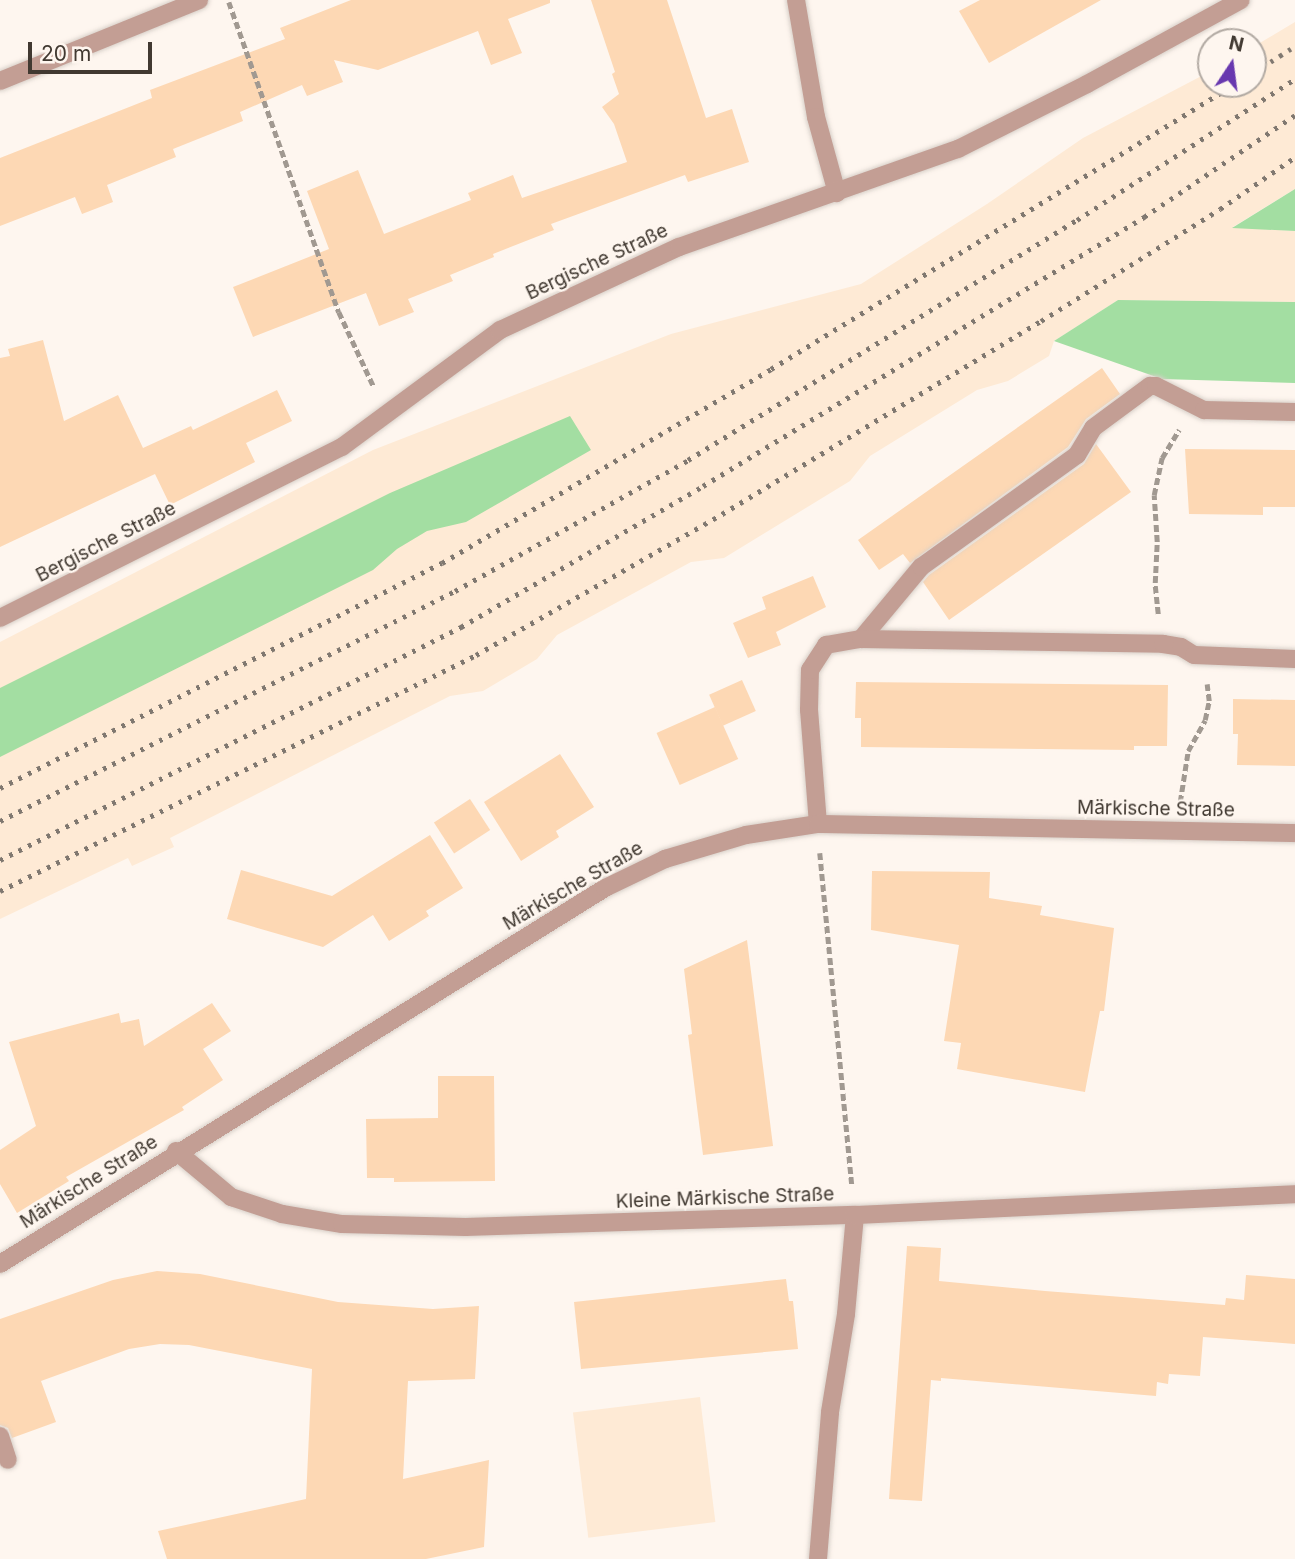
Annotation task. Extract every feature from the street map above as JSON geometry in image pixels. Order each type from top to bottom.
[{"type":"street","points":[[0,81],[199,0]]},
{"type":"street","points":[[796,0],[816,117],[837,193]]},
{"type":"street","name":"Bergische Straße","points":[[0,618],[342,447],[500,330],[679,247],[958,149],[1087,84],[1241,0]]},
{"type":"street","points":[[861,639],[921,567],[1077,455],[1093,428],[1150,386],[1156,386],[1204,410],[1295,412]]},
{"type":"street","points":[[818,824],[809,710],[810,670],[826,645],[861,639],[1163,644],[1181,647],[1194,655],[1295,659]]},
{"type":"street","name":"Märkische Straße","points":[[0,1264],[176,1151],[604,888],[665,859],[746,835],[818,824],[1295,833]]},
{"type":"street","name":"Kleine Märkische Straße","points":[[176,1151],[231,1197],[282,1214],[342,1224],[466,1227],[855,1214],[1295,1194]]},
{"type":"street","points":[[818,1559],[828,1425],[846,1314],[855,1214]]},
{"type":"street","points":[[0,1436],[8,1460]]},
{"type":"path","points":[[228,0],[339,312],[386,413]]},
{"type":"path","points":[[1163,644],[1155,583],[1156,475],[1172,440],[1182,426],[1204,410]]},
{"type":"path","points":[[1178,831],[1182,772],[1188,751],[1205,720],[1209,701],[1204,677]]},
{"type":"path","points":[[818,824],[855,1214]]},
{"type":"shaded area","points":[[1295,22],[1295,189],[1233,227],[1295,231],[1295,302],[1118,300],[1054,341],[1049,356],[1008,381],[977,390],[870,456],[850,481],[724,558],[691,562],[557,635],[537,659],[483,691],[450,696],[170,838],[174,847],[132,866],[128,858],[0,919],[0,642],[373,450],[671,334],[861,284],[987,204],[1083,138],[1197,78],[1197,98],[1267,98],[1267,39]]},
{"type":"shaded area","points":[[700,1397],[715,1522],[588,1538],[573,1413]]},
{"type":"green space","points":[[1295,189],[1295,231],[1232,228]]},
{"type":"green space","points":[[1118,300],[1295,302],[1295,383],[1162,379],[1054,341]]},
{"type":"green space","points":[[570,416],[591,450],[466,522],[427,531],[397,549],[373,570],[0,757],[0,688],[390,493]]},
{"type":"building","points":[[351,0],[550,0],[550,3],[508,19],[522,53],[491,65],[478,31],[378,70],[334,60],[343,82],[307,96],[302,85],[240,112],[243,121],[173,149],[176,157],[107,185],[113,202],[82,214],[75,197],[0,226],[0,158],[152,98],[150,90],[285,39],[280,28]]},
{"type":"building","points":[[591,0],[667,0],[706,118],[732,109],[749,162],[688,182],[685,175],[551,224],[554,230],[493,254],[494,257],[450,275],[453,281],[408,299],[414,312],[379,326],[366,293],[253,337],[233,287],[329,249],[307,191],[358,170],[384,234],[471,200],[468,193],[513,175],[522,198],[627,162],[614,124],[602,107],[619,94],[612,74],[615,72]]},
{"type":"building","points":[[980,0],[1101,0],[989,63],[959,11]]},
{"type":"building","points":[[43,340],[64,421],[118,395],[143,448],[191,426],[193,430],[277,390],[292,421],[246,443],[255,462],[170,505],[155,474],[0,547],[0,358],[10,356],[8,349]]},
{"type":"building","points":[[1102,368],[1120,394],[1086,419],[1068,447],[910,563],[903,554],[879,570],[858,540]]},
{"type":"building","points":[[1096,444],[1131,492],[949,620],[923,582],[1084,464]]},
{"type":"building","points":[[1185,449],[1295,450],[1295,507],[1263,507],[1263,515],[1189,514]]},
{"type":"building","points":[[813,576],[826,607],[776,632],[781,645],[748,658],[733,623],[766,609],[762,597]]},
{"type":"building","points":[[742,680],[756,711],[723,726],[709,695]]},
{"type":"building","points":[[856,682],[1168,685],[1167,746],[1134,746],[1134,750],[861,747],[861,718],[855,718]]},
{"type":"building","points":[[1233,699],[1295,700],[1295,766],[1237,765],[1238,734],[1233,734]]},
{"type":"building","points":[[715,707],[738,759],[680,785],[657,733]]},
{"type":"building","points":[[560,754],[594,807],[556,831],[559,837],[521,861],[484,802]]},
{"type":"building","points":[[470,799],[490,830],[454,853],[434,822]]},
{"type":"building","points":[[430,835],[463,888],[426,911],[429,916],[389,941],[373,915],[323,947],[227,919],[241,870],[332,896]]},
{"type":"building","points":[[872,871],[990,872],[989,898],[1042,906],[1040,915],[1114,928],[1104,1011],[1100,1011],[1085,1092],[957,1069],[961,1043],[944,1041],[959,945],[871,930]]},
{"type":"building","points":[[747,940],[773,1146],[703,1155],[688,1035],[692,1034],[684,969]]},
{"type":"building","points":[[212,1003],[231,1031],[203,1049],[223,1080],[182,1107],[184,1110],[66,1177],[69,1181],[17,1213],[0,1184],[0,1150],[36,1126],[9,1042],[119,1013],[121,1023],[139,1019],[144,1046]]},
{"type":"building","points":[[438,1076],[494,1076],[495,1181],[394,1182],[394,1178],[367,1178],[366,1119],[438,1118]]},
{"type":"building","points":[[907,1246],[941,1248],[939,1281],[1045,1291],[1225,1305],[1226,1298],[1244,1300],[1246,1275],[1295,1279],[1295,1344],[1203,1337],[1200,1376],[1169,1374],[1168,1384],[1157,1382],[1156,1396],[941,1378],[941,1381],[931,1380],[922,1501],[889,1499]]},
{"type":"building","points":[[157,1271],[200,1274],[338,1302],[433,1309],[479,1306],[475,1379],[408,1381],[403,1479],[489,1460],[484,1547],[426,1559],[167,1559],[158,1531],[306,1499],[312,1369],[189,1345],[160,1344],[129,1349],[41,1381],[56,1422],[12,1438],[8,1428],[0,1425],[0,1319],[113,1280]]},
{"type":"building","points":[[786,1279],[789,1301],[793,1301],[798,1349],[581,1369],[574,1302]]},
{"type":"railway","points":[[1267,64],[1295,46]]},
{"type":"railway","points":[[0,821],[455,591],[688,460],[1077,220],[1295,79]]},
{"type":"railway","points":[[0,788],[442,563],[771,369],[1212,98]]},
{"type":"railway","points":[[0,860],[461,627],[703,486],[1144,217],[1295,115]]},
{"type":"railway","points":[[0,891],[476,655],[722,514],[1041,321],[1220,209],[1295,157]]}]
